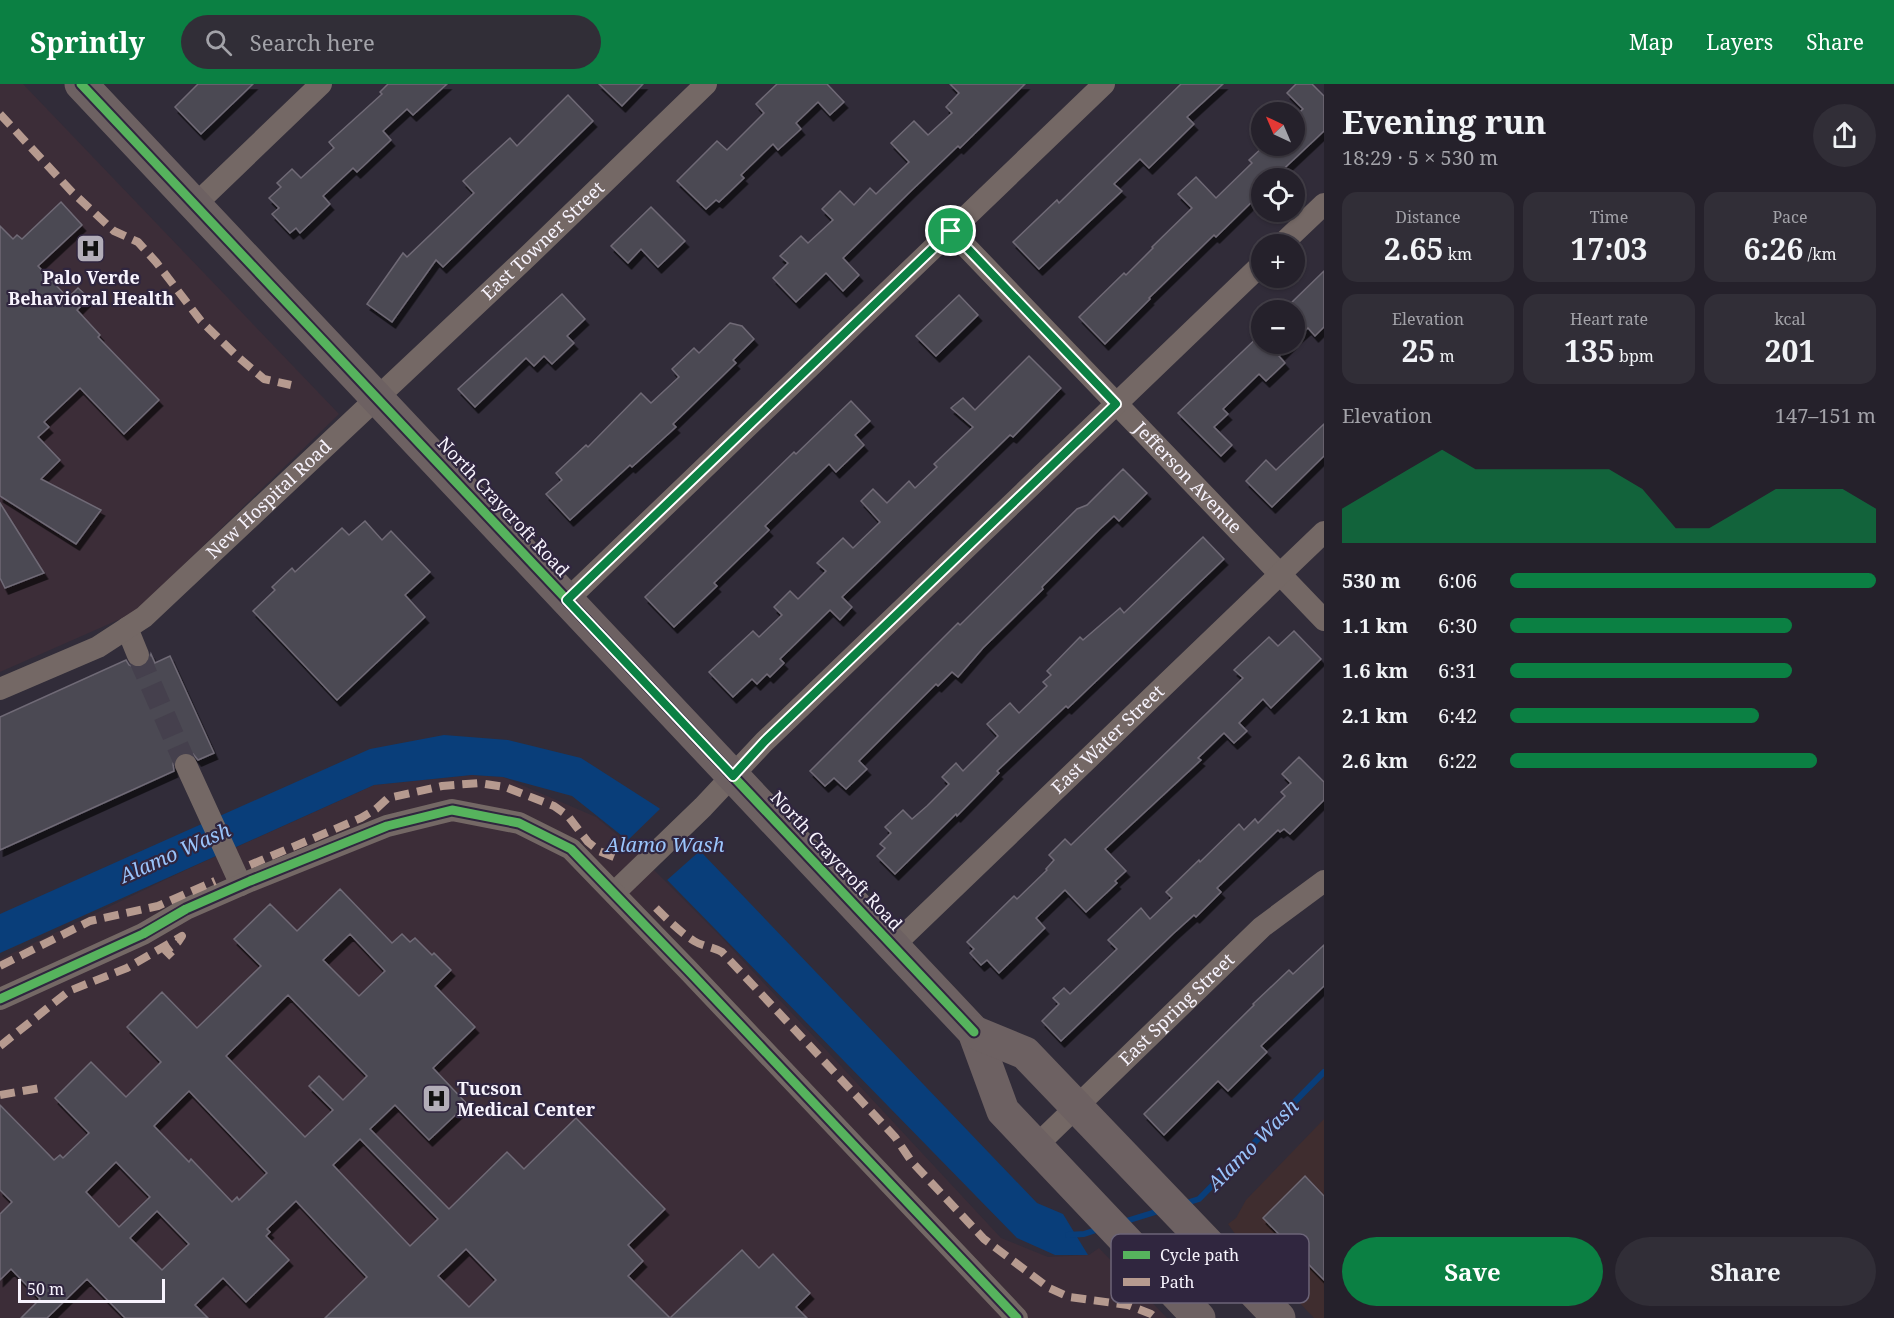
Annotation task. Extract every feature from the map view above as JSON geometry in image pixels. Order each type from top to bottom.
[{"type":"main road","name":"North Craycroft Road","points":[[81,84],[974,1032],[1003,1111],[1120,1234]]},
{"type":"main road","name":"North Craycroft Road","points":[[974,1032],[1025,1053],[1154,1185],[1198,1234]]},
{"type":"main road","name":"North Craycroft Road","points":[[1185,1303],[1199,1318]]},
{"type":"main road","name":"North Craycroft Road","points":[[1264,1303],[1279,1318]]},
{"type":"street","points":[[195,205],[321,84]]},
{"type":"street","name":"East Towner Street","points":[[377,398],[706,84]]},
{"type":"street","points":[[567,600],[1104,84]]},
{"type":"street","points":[[1292,234],[1324,204]]},
{"type":"street","name":"Jefferson Avenue","points":[[951,231],[1324,620]]},
{"type":"street","points":[[614,892],[682,828],[765,741],[1251,275]]},
{"type":"street","name":"New Hospital Road","points":[[0,688],[98,647],[144,617],[377,398]]},
{"type":"street","name":"East Water Street","points":[[893,946],[1324,532]]},
{"type":"street","points":[[128,628],[138,655]]},
{"type":"street","points":[[186,765],[236,875]]},
{"type":"street","points":[[0,999],[143,934],[186,909],[236,875],[387,826],[452,810],[519,823],[571,849],[1017,1318]]},
{"type":"street","name":"East Spring Street","points":[[1036,1146],[1262,927],[1324,881]]},
{"type":"shaded area","name":"Palo Verde Behavioral Health","points":[[0,84],[23,84],[339,414],[134,613],[0,672]]},
{"type":"shaded area","name":"Tucson Medical Center","points":[[472,775],[503,777],[596,817],[626,842],[722,938],[1001,1238],[1048,1257],[1089,1255],[1099,1248],[1111,1260],[1111,1303],[1152,1303],[1167,1318],[0,1318],[0,959],[190,868],[374,785]]},
{"type":"shaded area","points":[[1324,1119],[1324,1318],[1314,1318],[1300,1303],[1309,1303],[1309,1234],[1235,1234],[1228,1224],[1236,1218],[1246,1200]]},
{"type":"water","name":"Alamo Wash","points":[[444,735],[508,740],[581,758],[659,808],[1037,1203],[1063,1214],[1088,1255],[1055,1255],[1017,1238],[631,843],[572,796],[503,777],[472,775],[374,785],[0,953],[0,914],[370,749]]},
{"type":"pier","points":[[662,807],[702,849],[666,881],[626,842]]},
{"type":"building","points":[[198,84],[253,84],[201,134],[175,107]]},
{"type":"building","points":[[388,84],[447,84],[413,115],[407,109],[383,131],[391,140],[357,172],[353,168],[323,196],[330,204],[300,233],[296,228],[290,233],[272,214],[279,208],[269,198],[281,187],[277,183],[292,169],[301,178],[334,148],[329,142],[382,94],[380,92]]},
{"type":"building","points":[[599,84],[643,84],[622,106]]},
{"type":"building","points":[[777,84],[827,84],[844,102],[830,115],[818,102],[796,123],[801,129],[778,150],[773,144],[741,175],[744,178],[719,202],[716,200],[706,209],[677,181],[717,141],[727,150],[764,113],[756,104]]},
{"type":"building","points":[[950,84],[1025,84],[843,258],[859,275],[843,291],[826,273],[796,302],[773,278],[788,263],[780,256],[801,236],[808,243],[833,220],[822,209],[840,191],[854,205],[870,188],[876,194],[909,162],[891,143],[914,121],[928,135],[952,113],[946,107],[959,93]]},
{"type":"building","points":[[1181,84],[1223,84],[1187,117],[1194,124],[1149,168],[1140,159],[1114,184],[1122,191],[1039,269],[1013,242],[1057,200],[1059,203]]},
{"type":"building","points":[[1296,84],[1312,84],[1324,96],[1324,131],[1305,149],[1305,102],[1296,102],[1287,93]]},
{"type":"building","points":[[568,95],[593,121],[443,267],[436,260],[392,322],[367,304],[403,253],[407,257],[474,193],[463,181],[510,138],[517,146]]},
{"type":"building","points":[[1253,156],[1297,156],[1285,168],[1251,168],[1251,203],[1216,237],[1214,235],[1105,344],[1079,317],[1124,273],[1126,275],[1192,208],[1178,194],[1196,177],[1216,198],[1252,163],[1249,160]]},
{"type":"building","points":[[61,202],[82,225],[38,266],[68,298],[78,288],[89,298],[77,310],[100,335],[98,337],[159,400],[124,434],[80,388],[44,422],[49,427],[38,437],[60,460],[41,479],[101,510],[76,544],[0,496],[0,226],[13,239],[17,235],[22,239]]},
{"type":"building","points":[[651,207],[685,241],[658,267],[641,249],[628,263],[611,246]]},
{"type":"building","points":[[1324,271],[1324,327],[1315,336],[1308,328],[1305,331],[1305,300],[1294,300]]},
{"type":"building","points":[[562,294],[585,319],[567,336],[574,343],[552,364],[544,356],[534,366],[526,358],[475,407],[458,389]]},
{"type":"building","points":[[959,295],[978,315],[936,356],[916,336]]},
{"type":"building","points":[[730,323],[742,326],[754,339],[733,360],[736,363],[673,424],[676,427],[570,520],[546,494],[562,480],[556,473],[586,445],[588,447],[641,393],[651,403],[679,377],[672,369],[694,348],[699,353]]},
{"type":"building","points":[[1251,343],[1251,354],[1281,354],[1279,356],[1285,363],[1266,381],[1259,374],[1223,409],[1228,414],[1214,427],[1232,445],[1221,456],[1178,413]]},
{"type":"building","points":[[1029,356],[1061,388],[1013,437],[1010,435],[842,597],[852,607],[840,620],[830,610],[780,659],[784,663],[770,677],[767,674],[757,684],[752,679],[733,697],[709,672],[753,631],[759,637],[782,615],[774,607],[790,591],[798,599],[826,571],[817,563],[843,538],[853,548],[880,522],[861,501],[873,489],[887,503],[909,481],[915,488],[937,467],[934,464],[973,427],[951,408],[963,398],[975,410]]},
{"type":"building","points":[[851,401],[870,421],[855,435],[864,445],[836,472],[829,464],[765,526],[769,530],[714,583],[717,586],[674,627],[645,597],[794,452],[796,454]]},
{"type":"building","points":[[1324,424],[1324,456],[1272,507],[1246,481],[1266,460],[1276,470]]},
{"type":"building","points":[[1123,469],[1147,493],[1119,521],[1114,516],[1100,529],[983,648],[958,677],[952,672],[938,686],[936,684],[859,761],[867,769],[846,789],[834,778],[825,786],[810,771],[958,623],[960,625],[1077,509],[1087,505]]},
{"type":"building","points":[[0,503],[44,573],[5,588],[0,578]]},
{"type":"building","points":[[365,521],[382,540],[391,531],[430,572],[405,595],[425,617],[337,700],[253,611],[275,590],[272,587],[292,568],[295,572],[342,528],[349,535]]},
{"type":"building","points":[[1203,537],[1224,559],[1068,708],[1066,706],[997,771],[999,773],[957,816],[956,814],[895,874],[877,856],[885,848],[880,844],[891,833],[885,827],[903,810],[912,819],[927,806],[949,784],[942,777],[956,763],[963,771],[998,736],[987,724],[1010,703],[1019,713],[1047,686],[1043,682],[1051,675],[1047,671],[1080,637],[1083,640],[1120,608],[1124,613]]},
{"type":"building","points":[[1294,631],[1321,659],[1271,708],[1263,699],[1239,723],[1247,731],[1234,743],[1224,733],[1198,758],[1201,760],[1105,849],[1126,871],[1115,881],[1117,883],[1086,912],[1065,890],[1036,918],[1045,928],[999,973],[987,960],[981,965],[970,953],[974,949],[967,942],[1014,896],[1017,899],[1047,870],[1054,860],[1049,855],[1065,839],[1071,845],[1243,678],[1234,670],[1269,637],[1278,646]]},
{"type":"building","points":[[151,654],[155,663],[170,656],[214,753],[198,760],[193,754],[181,753],[175,758],[174,771],[0,850],[0,717],[126,660],[129,665],[136,668],[144,667],[149,663]]},
{"type":"building","points":[[1299,757],[1324,782],[1324,800],[1290,834],[1284,829],[1280,832],[1278,830],[1217,888],[1221,892],[1196,917],[1194,915],[1174,933],[1061,1041],[1042,1021],[1059,1004],[1053,998],[1064,988],[1070,994],[1117,949],[1108,940],[1141,908],[1150,919],[1172,898],[1166,892],[1239,824],[1244,830],[1255,819],[1258,823],[1285,796],[1281,792],[1291,783],[1282,774]]},
{"type":"building","points":[[340,889],[392,943],[402,934],[410,942],[415,938],[451,970],[435,986],[475,1027],[433,1068],[467,1104],[429,1140],[395,1105],[370,1129],[449,1209],[507,1152],[524,1169],[576,1118],[665,1209],[628,1245],[643,1261],[628,1276],[670,1318],[325,1318],[367,1277],[296,1201],[267,1229],[270,1232],[266,1236],[289,1260],[246,1302],[223,1278],[195,1305],[208,1318],[125,1318],[87,1279],[47,1318],[21,1318],[40,1299],[11,1269],[0,1280],[0,1214],[12,1202],[0,1190],[0,1105],[54,1160],[60,1155],[63,1158],[89,1133],[55,1098],[91,1062],[126,1097],[161,1062],[127,1027],[162,992],[197,1028],[261,966],[234,939],[270,904],[297,931]],"holes":[[[350,934],[385,971],[359,996],[323,960]],[[288,995],[367,1076],[343,1100],[319,1076],[309,1086],[333,1110],[305,1137],[226,1056]],[[189,1091],[267,1173],[239,1200],[237,1197],[232,1202],[191,1159],[189,1162],[154,1126]],[[360,1139],[438,1219],[410,1246],[333,1165]],[[116,1162],[150,1197],[119,1227],[86,1192]],[[157,1211],[189,1244],[162,1270],[130,1238]],[[466,1249],[496,1280],[469,1307],[438,1276]]]},
{"type":"building","points":[[1324,945],[1324,986],[1261,1046],[1267,1052],[1228,1091],[1218,1081],[1164,1135],[1144,1114],[1289,970],[1293,974]]},
{"type":"building","points":[[1305,1176],[1324,1196],[1324,1280],[1309,1265],[1309,1234],[1279,1234],[1263,1218]]},
{"type":"building","points":[[742,1250],[759,1268],[773,1254],[810,1293],[796,1307],[807,1318],[670,1318]]},
{"type":"waterway","name":"Alamo Wash","points":[[1183,1204],[1199,1199],[1324,1072]]},
{"type":"waterway","name":"Alamo Wash","points":[[1123,1222],[1162,1210]]},
{"type":"waterway","name":"Alamo Wash","points":[[1068,1235],[1084,1234],[1099,1229]]},
{"type":"tunnel","points":[[138,655],[186,765]]},
{"type":"marked path","points":[[0,114],[72,192],[114,231],[138,242],[201,321],[238,357],[264,379],[291,385]]},
{"type":"marked path","points":[[250,865],[361,818],[388,798],[442,786],[479,783],[505,787],[554,806],[568,816],[588,842],[599,851],[614,857]]},
{"type":"marked path","points":[[0,966],[90,921],[158,906],[215,881]]},
{"type":"marked path","points":[[656,908],[694,941],[722,952],[895,1137],[912,1162],[984,1239],[1049,1288],[1069,1297],[1111,1303]]},
{"type":"marked path","points":[[0,1046],[69,991],[127,968],[182,936],[166,951],[172,957]]},
{"type":"marked path","points":[[0,1095],[40,1088]]},
{"type":"marked path","points":[[1113,1303],[1128,1305],[1156,1318]]},
{"type":"cycle path","points":[[81,84],[974,1032]]},
{"type":"cycle path","points":[[0,999],[143,934],[186,909],[387,826],[452,810],[519,823],[571,849],[1017,1318]]},
{"type":"place","name":"Palo Verde Behavioral Health","points":[[91,249]]},
{"type":"place","name":"Tucson Medical Center","points":[[436,1099]]},
{"type":"route","points":[[951,231],[1116,404],[765,741],[733,776],[567,600],[951,231]]}]
